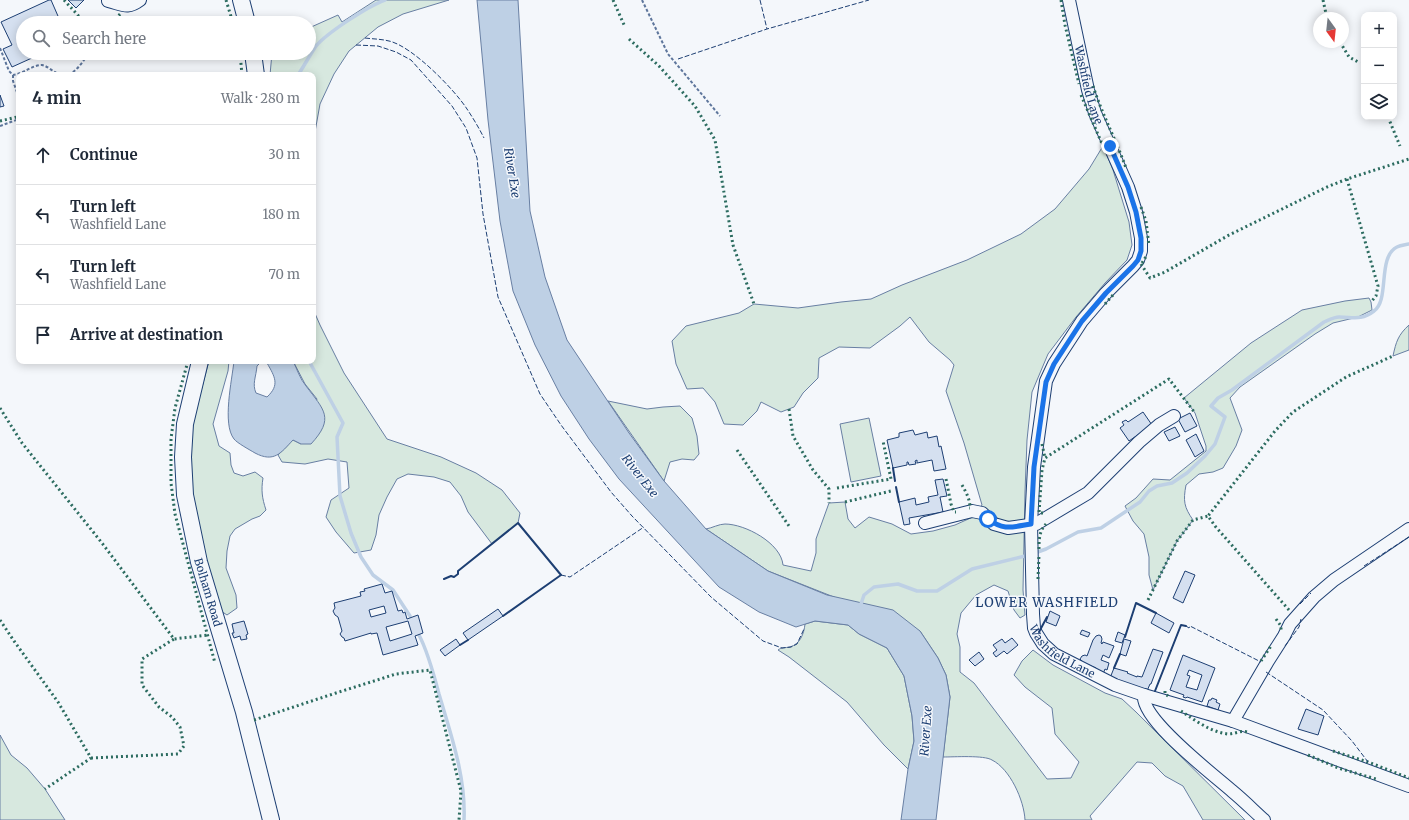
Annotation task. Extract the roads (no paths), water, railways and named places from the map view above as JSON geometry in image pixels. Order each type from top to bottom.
[{"type":"main road","points":[[241,0],[245,16]]},
{"type":"main road","points":[[254,60],[256,72]]},
{"type":"main road","name":"Bolham Road","points":[[199,364],[185,424],[185,495],[199,562],[244,712],[272,820]]},
{"type":"street","points":[[108,1],[126,7],[140,0]]},
{"type":"street","name":"Washfield Lane","points":[[1069,0],[1088,90],[1095,113],[1128,187],[1136,212],[1141,238],[1141,251],[1138,260],[1133,266],[1106,293],[1082,321],[1062,352],[1046,382],[1034,467],[1031,524],[1034,628],[1043,644],[1054,654],[1115,685],[1233,721],[1409,786]]},
{"type":"street","points":[[925,523],[972,511],[982,513],[994,524],[1008,528],[1036,524],[1088,493],[1139,442],[1159,425],[1174,416]]},
{"type":"street","points":[[1233,721],[1290,624],[1296,617],[1323,589],[1334,580],[1409,529]]},
{"type":"street","points":[[1144,695],[1144,702],[1150,714],[1174,741],[1264,820]]},
{"type":"water","name":"River Exe","points":[[477,0],[518,0],[530,211],[545,277],[567,340],[629,433],[664,481],[706,529],[768,571],[827,595],[893,610],[920,631],[938,658],[946,675],[950,697],[936,820],[901,820],[908,769],[914,741],[912,716],[904,676],[887,648],[859,634],[848,625],[815,621],[796,627],[759,612],[719,587],[619,479],[589,439],[561,396],[535,345],[513,291],[500,221],[488,120]]},
{"type":"water","points":[[234,364],[259,364],[257,366],[254,383],[255,390],[256,393],[267,397],[274,389],[275,385],[274,377],[268,364],[294,364],[302,380],[322,408],[325,421],[323,427],[311,444],[301,444],[293,440],[277,455],[272,457],[262,456],[236,441],[230,432],[228,413]]},
{"type":"waterway","points":[[316,46],[338,27],[385,0]]},
{"type":"waterway","points":[[300,72],[307,60]]},
{"type":"waterway","points":[[1035,553],[1046,549],[1078,532],[1101,528],[1140,502],[1149,491],[1157,486],[1172,483],[1187,473],[1215,444],[1225,417],[1211,406],[1218,398],[1232,390],[1324,322],[1337,317],[1361,317],[1374,311],[1379,306],[1382,298],[1385,269],[1391,252],[1397,247],[1409,244]]},
{"type":"waterway","points":[[311,364],[343,423],[337,437],[340,496],[351,533],[361,557],[373,575],[393,590],[410,616]]},
{"type":"waterway","points":[[860,607],[864,595],[874,587],[898,584],[917,591],[937,591],[972,569],[1029,555]]},
{"type":"waterway","points":[[419,635],[430,664],[457,756],[463,788],[464,820]]},
{"type":"district","name":"LOWER WASHFIELD","points":[[1047,602]]}]
